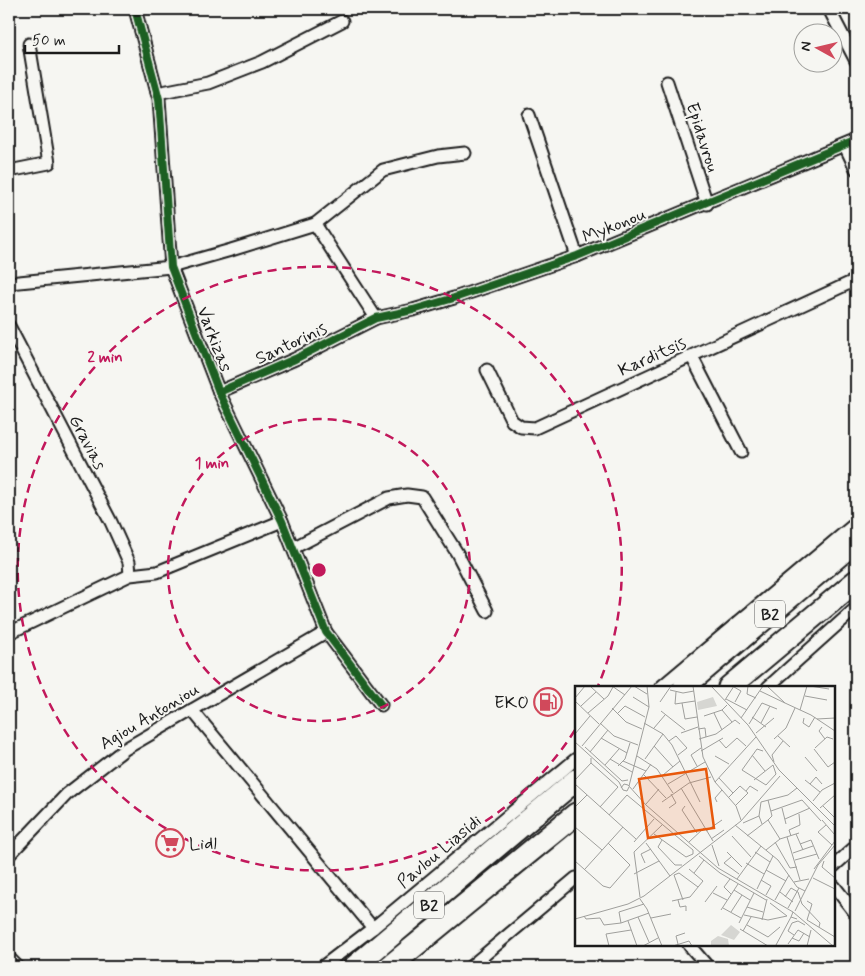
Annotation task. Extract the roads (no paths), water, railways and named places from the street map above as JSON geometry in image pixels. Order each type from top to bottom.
[{"type":"highway","name":"B2","points":[[685,686],[856,541]]},
{"type":"highway","name":"B2","points":[[730,686],[856,581]]},
{"type":"highway","name":"B2","points":[[354,967],[551,801],[566,777]]},
{"type":"highway","name":"B2","points":[[389,967],[575,815]]},
{"type":"street","name":"Varkizas","points":[[135,9],[157,93],[171,267],[219,392],[282,521],[326,632],[381,705]]},
{"type":"street","points":[[829,9],[856,60]]},
{"type":"street","points":[[157,93],[217,80],[262,62],[342,21]]},
{"type":"street","points":[[9,171],[49,164],[29,44]]},
{"type":"street","name":"Epidavrou","points":[[667,82],[707,204]]},
{"type":"street","points":[[529,115],[577,256]]},
{"type":"street","name":"Mykonou","points":[[376,318],[454,298],[577,256],[707,204],[856,140]]},
{"type":"street","points":[[845,146],[856,168]]},
{"type":"street","points":[[9,283],[171,267],[315,224],[383,170],[438,156],[465,153]]},
{"type":"street","points":[[315,224],[376,318]]},
{"type":"street","name":"Karditsis","points":[[487,370],[512,421],[521,427],[535,428],[856,280]]},
{"type":"street","name":"Santorinis","points":[[219,392],[295,359],[376,318]]},
{"type":"street","name":"Gravias","points":[[9,326],[111,522],[129,562],[130,575]]},
{"type":"street","points":[[692,357],[741,452]]},
{"type":"street","points":[[293,548],[389,498],[407,495],[422,497],[456,552],[487,611]]},
{"type":"street","points":[[9,633],[130,575],[156,572],[282,521]]},
{"type":"street","points":[[662,686],[856,523]]},
{"type":"street","points":[[769,686],[856,608]]},
{"type":"street","name":"Agiou Antoniou","points":[[9,854],[67,794],[92,773],[133,744],[326,632]]},
{"type":"street","points":[[192,710],[373,928]]},
{"type":"street","name":"Pavlou Liasidi","points":[[322,967],[566,777],[575,761]]},
{"type":"street","points":[[835,865],[856,846]]},
{"type":"street","points":[[470,967],[575,879]]},
{"type":"street","points":[[835,887],[856,914]]},
{"type":"street","points":[[690,946],[708,967]]},
{"type":"street","points":[[9,958],[18,967]]},
{"type":"place","name":"EKO","points":[[548,702]]},
{"type":"place","name":"Lidl","points":[[170,843]]}]
